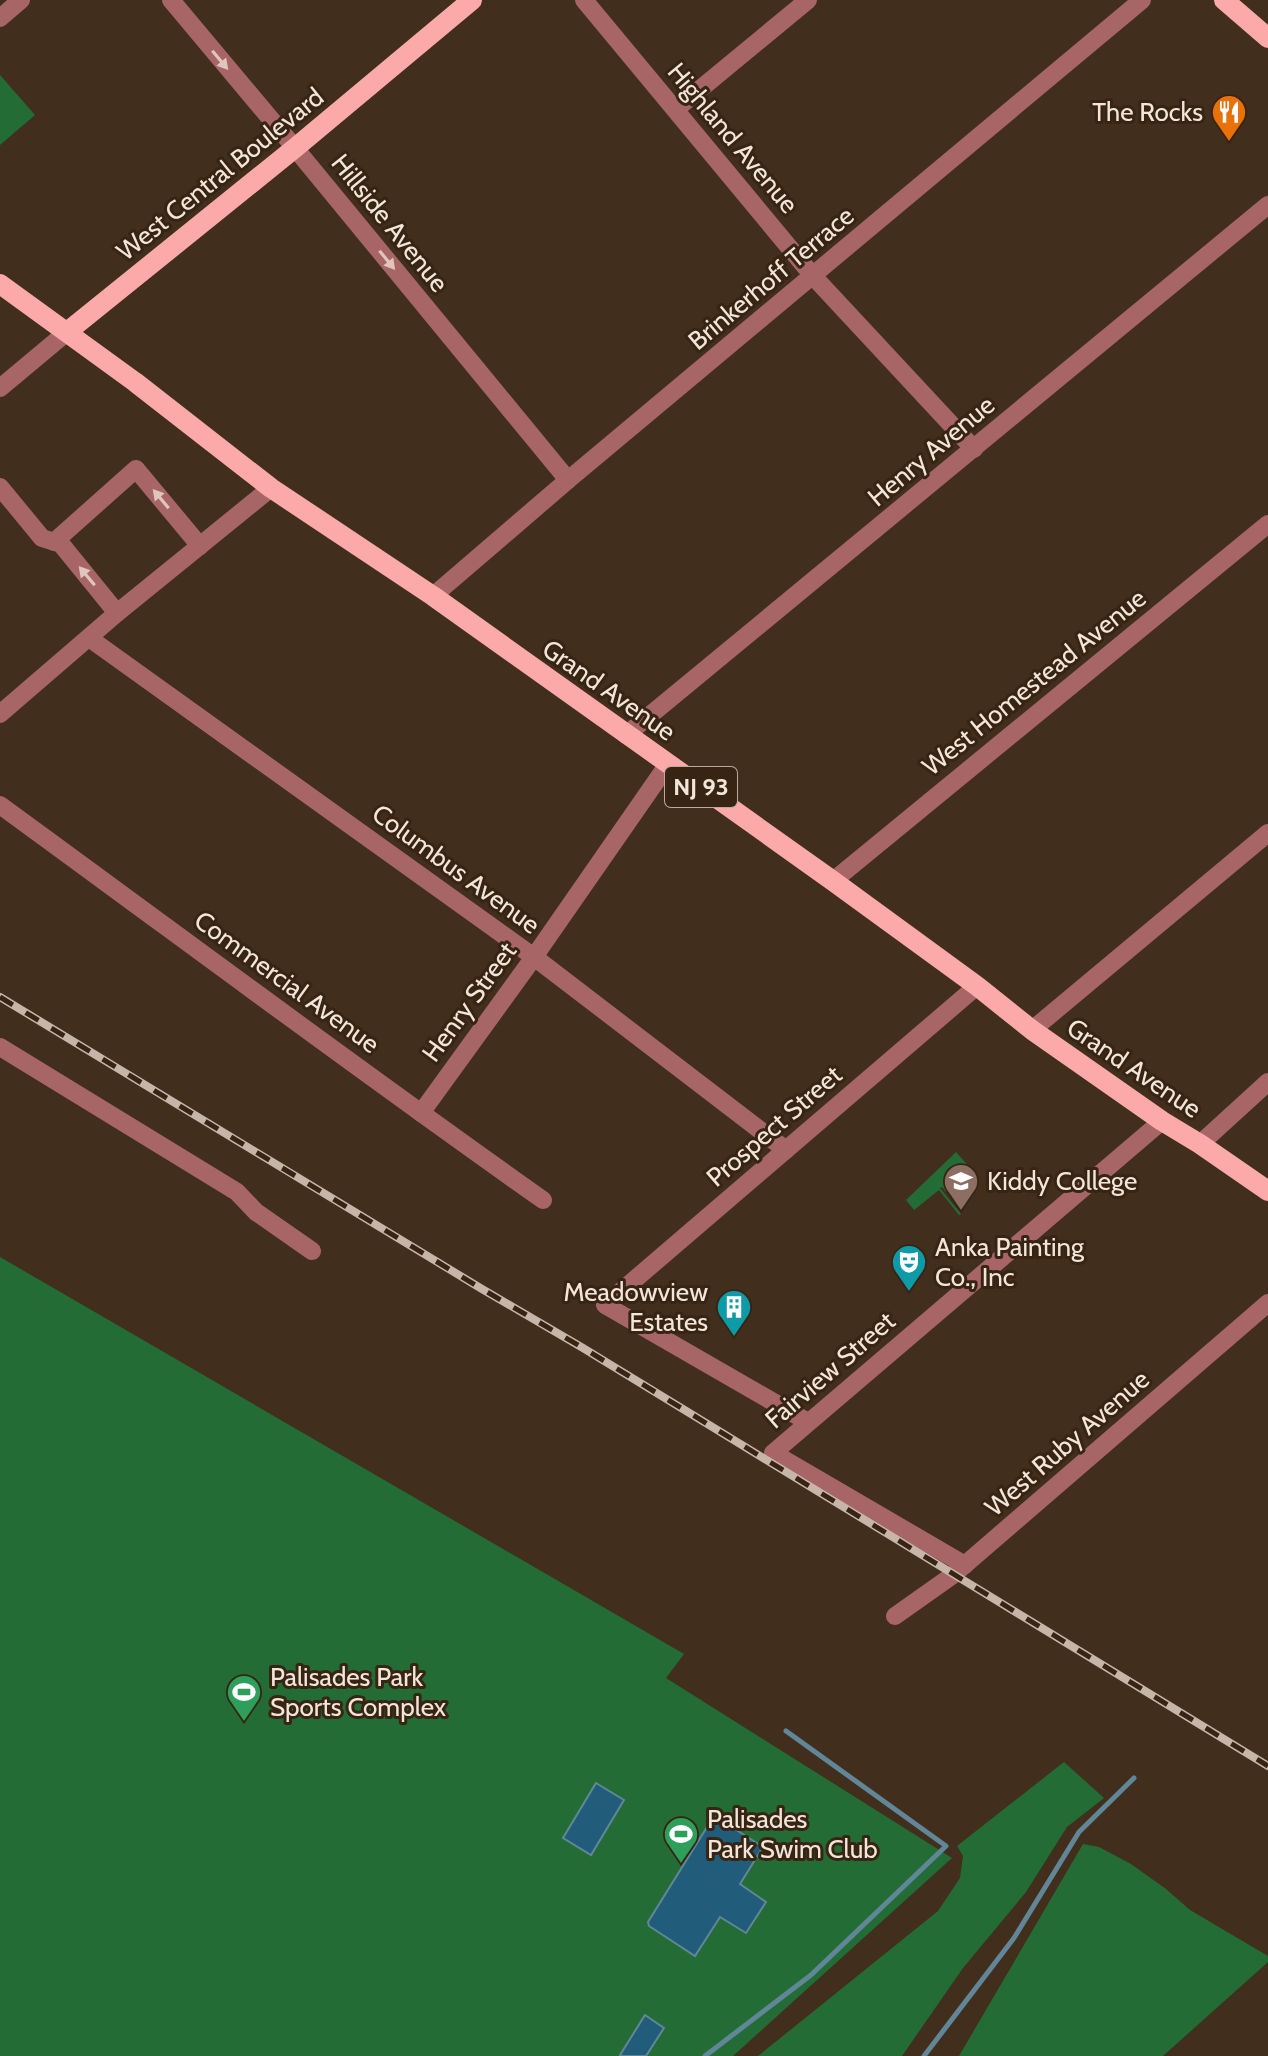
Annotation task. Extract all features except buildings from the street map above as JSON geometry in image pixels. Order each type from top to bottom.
[{"type":"main road","name":"West Central Boulevard","points":[[67,332],[472,0]]},
{"type":"main road","points":[[1224,0],[1268,38]]},
{"type":"main road","name":"Grand Avenue","points":[[0,284],[271,488],[433,596],[833,881],[1032,1030],[1268,1191]]},
{"type":"street","points":[[0,18],[21,0]]},
{"type":"street","name":"Hillside Avenue","points":[[171,0],[568,480]]},
{"type":"street","name":"Highland Avenue","points":[[584,0],[813,276],[974,449]]},
{"type":"street","points":[[676,109],[808,0]]},
{"type":"street","name":"Brinkerhoff Terrace","points":[[433,596],[1142,0]]},
{"type":"street","name":"Henry Avenue","points":[[626,735],[1268,205]]},
{"type":"street","name":"West Central Boulevard","points":[[0,388],[67,332]]},
{"type":"street","points":[[54,542],[136,469],[200,546]]},
{"type":"street","points":[[0,487],[42,538],[61,544],[117,613]]},
{"type":"street","points":[[0,714],[117,613],[271,488]]},
{"type":"street","name":"West Homestead Avenue","points":[[833,881],[1268,524]]},
{"type":"street","name":"Columbus Avenue","points":[[89,638],[534,957],[786,1150]]},
{"type":"street","name":"Henry Street","points":[[421,1113],[668,764]]},
{"type":"street","name":"Commercial Avenue","points":[[0,805],[543,1200]]},
{"type":"street","points":[[1032,1030],[1268,833]]},
{"type":"street","name":"Prospect Street","points":[[808,1422],[605,1305],[977,986]]},
{"type":"street","points":[[0,1047],[237,1192],[256,1212],[312,1251]]},
{"type":"street","points":[[1200,1144],[1268,1082]]},
{"type":"street","name":"Fairview Street","points":[[965,1565],[773,1453],[1162,1121]]},
{"type":"street","name":"West Ruby Avenue","points":[[895,1616],[965,1565],[1268,1303]]},
{"type":"green space","points":[[0,75],[35,115],[0,145]]},
{"type":"green space","points":[[956,1152],[972,1170],[946,1192],[940,1188],[961,1214],[939,1190],[914,1210],[906,1200]]},
{"type":"green space","name":"Palisades Park Sports Complex","points":[[0,1257],[684,1654],[666,1678],[952,1858],[733,2056],[0,2056]]},
{"type":"green space","points":[[1064,1762],[1104,1798],[1067,1827],[1026,1892],[963,1968],[902,2056],[758,2056],[938,1911],[960,1878],[963,1856],[957,1846]]},
{"type":"green space","points":[[1083,1844],[1099,1847],[1131,1864],[1190,1910],[1268,1956],[1268,1962],[1163,2056],[959,2056]]},
{"type":"water","points":[[596,1783],[624,1800],[591,1855],[563,1838]]},
{"type":"water","points":[[716,1817],[763,1847],[740,1884],[766,1902],[746,1933],[720,1917],[695,1956],[649,1926],[648,1922]]},
{"type":"water","points":[[645,2015],[664,2028],[646,2056],[620,2055]]},
{"type":"waterway","points":[[705,2056],[811,1975],[946,1846],[786,1731]]},
{"type":"waterway","points":[[924,2056],[1014,1938],[1079,1832],[1134,1778]]},
{"type":"railway","points":[[0,997],[1268,1766]]},
{"type":"place","name":"The Rocks","points":[[1229,143]]},
{"type":"place","name":"Kiddy College","points":[[961,1212]]},
{"type":"place","name":"Anka Painting Co., Inc","points":[[909,1293]]},
{"type":"place","name":"Meadowview Estates","points":[[734,1338]]},
{"type":"place","name":"Palisades Park Sports Complex","points":[[244,1723]]},
{"type":"place","name":"Palisades Park Swim Club","points":[[681,1865]]}]
